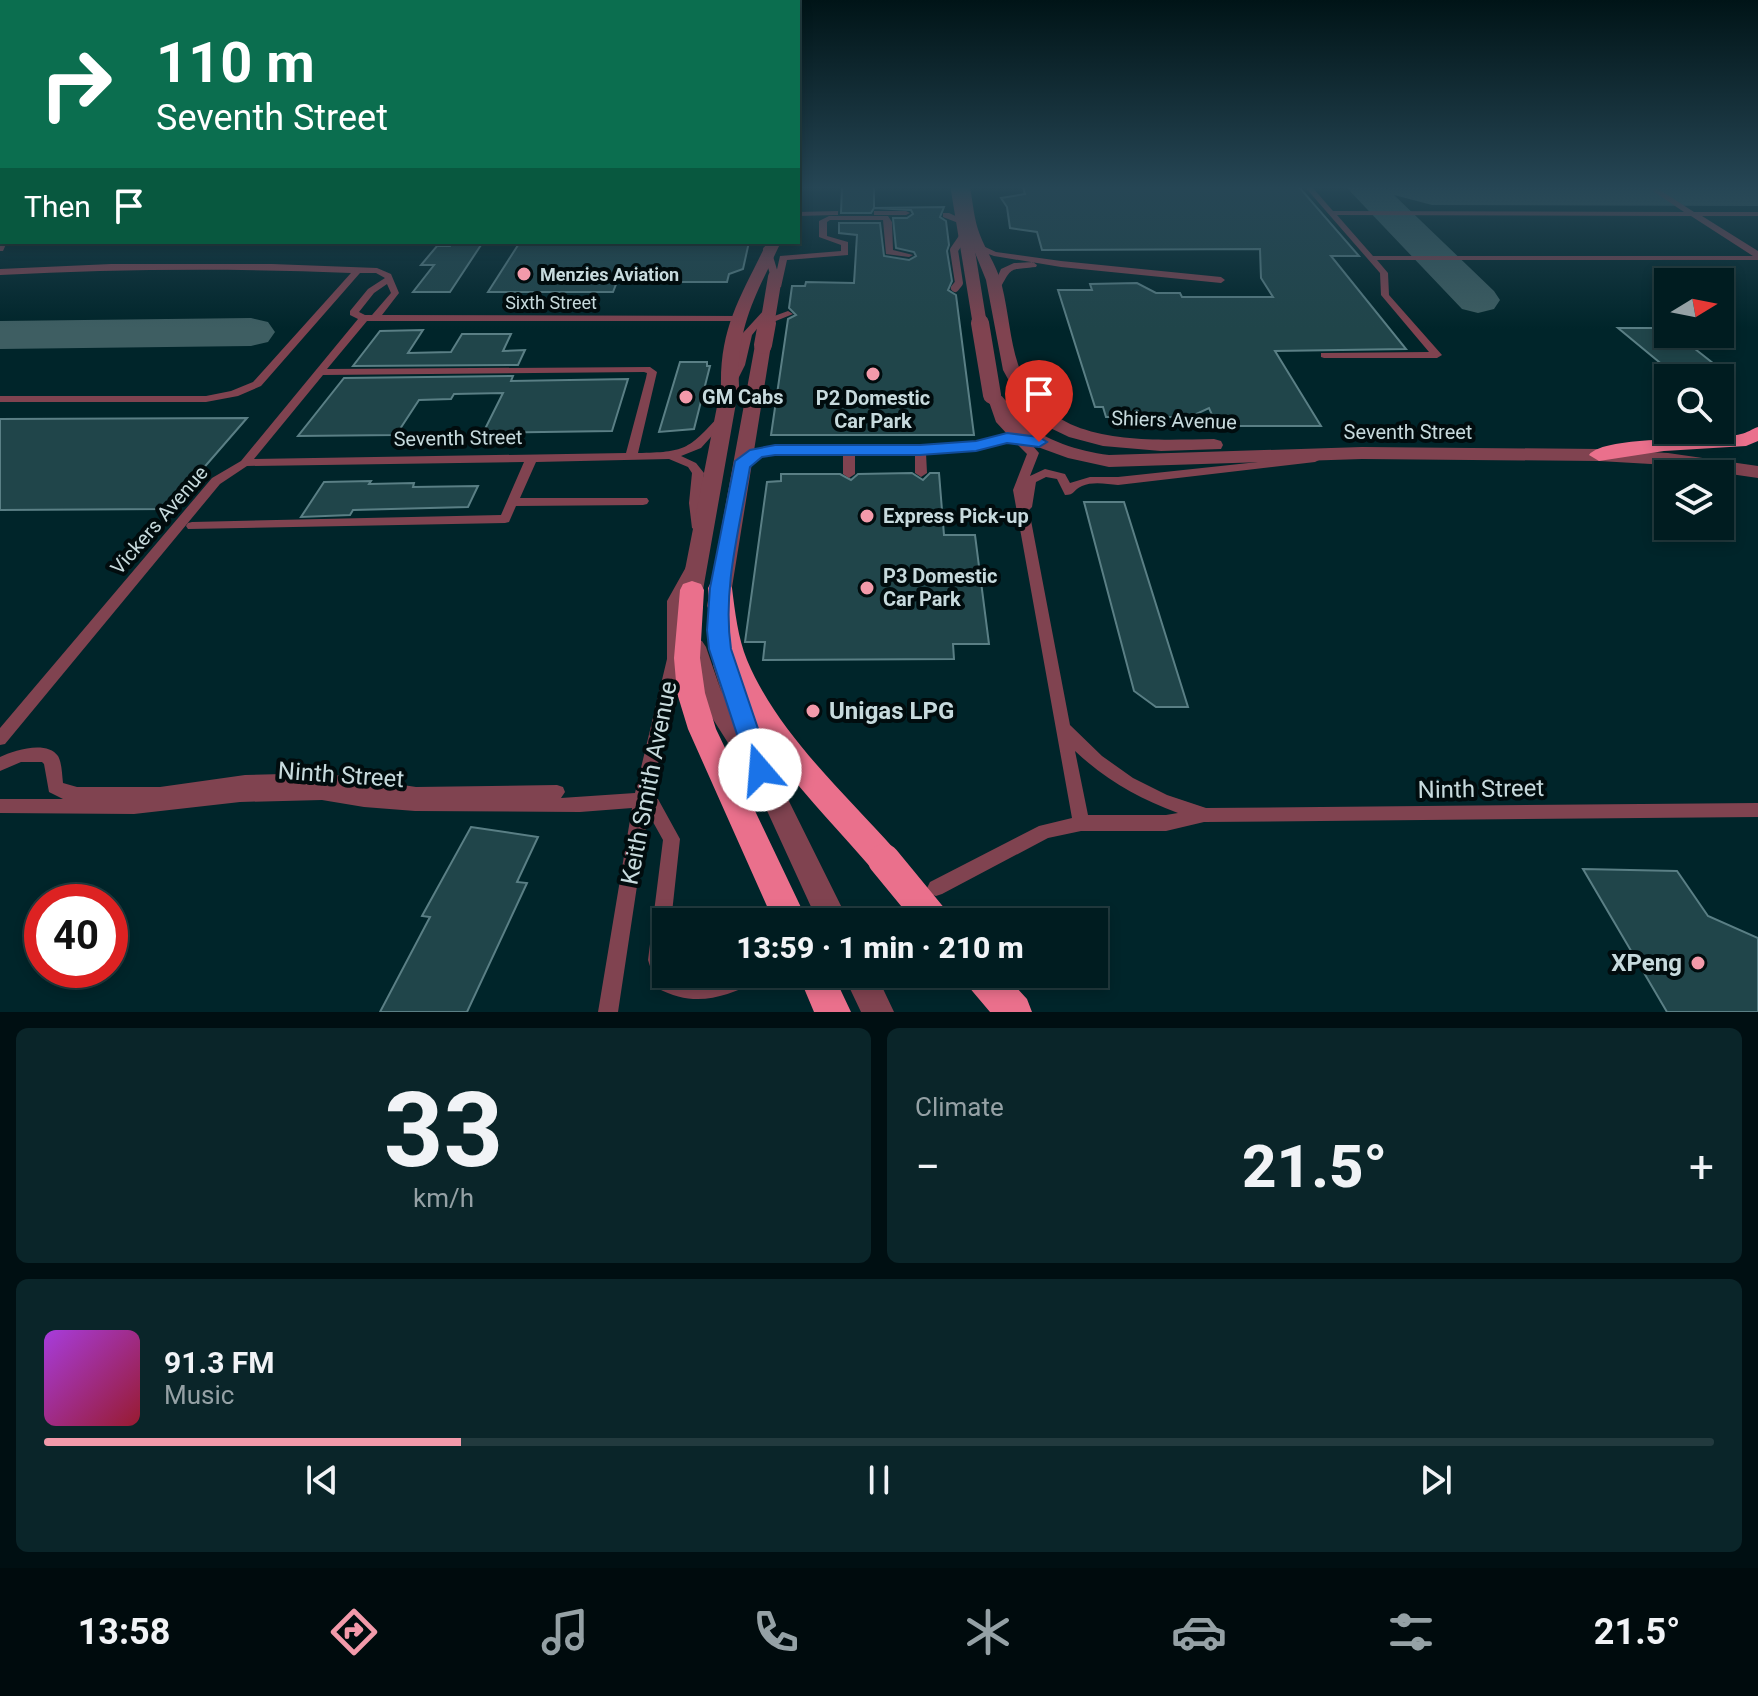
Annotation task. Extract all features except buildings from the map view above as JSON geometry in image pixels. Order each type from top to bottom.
[{"type":"highway","points":[[1599,455],[1664,445],[1746,440],[1758,433]]},
{"type":"highway","points":[[706,589],[750,692],[782,740],[923,908]]},
{"type":"highway","points":[[706,589],[687,658],[691,693],[702,729],[785,908]]},
{"type":"highway","points":[[822,988],[833,1012]]},
{"type":"highway","points":[[993,988],[1014,1012]]},
{"type":"street","name":"Shiers Avenue","points":[[969,234],[992,395]]},
{"type":"street","name":"Shiers Avenue","points":[[971,234],[989,263],[1014,379],[1027,401],[1057,424],[1083,435],[1125,442],[1252,445],[1362,453]]},
{"type":"street","name":"Keith Smith Avenue","points":[[706,589],[699,555],[730,386],[729,353],[738,318],[773,244]]},
{"type":"street","name":"Keith Smith Avenue","points":[[782,244],[742,465],[706,589],[691,629],[711,697],[760,770],[827,908]]},
{"type":"street","name":"Seventh Street","points":[[992,395],[1007,418],[1058,449],[1090,459],[1127,462],[1362,453],[1599,455],[1668,459],[1758,472]]},
{"type":"street","points":[[866,988],[878,1012]]},
{"type":"lane","points":[[730,386],[740,365],[747,334],[774,305],[783,258],[841,255],[846,252],[845,244],[823,237],[823,234]]},
{"type":"lane","points":[[888,234],[889,252],[909,255]]},
{"type":"lane","points":[[955,288],[959,283],[954,250],[965,234]]},
{"type":"lane","points":[[1324,355],[1437,355],[1385,295],[1384,273],[1349,234]]},
{"type":"lane","points":[[1724,234],[1758,256]]},
{"type":"lane","points":[[765,244],[775,277]]},
{"type":"lane","points":[[980,248],[994,254],[1061,264],[1221,280]]},
{"type":"lane","points":[[952,255],[979,256],[989,263]]},
{"type":"lane","points":[[1370,258],[1758,256]]},
{"type":"lane","points":[[996,289],[1000,275],[1014,266],[1061,264]]},
{"type":"lane","points":[[0,272],[111,267],[257,267],[382,272],[389,279],[353,313],[369,318]]},
{"type":"lane","points":[[0,399],[206,399],[234,394],[265,377],[357,271]]},
{"type":"lane","name":"Vickers Avenue","points":[[0,739],[216,481],[245,463],[319,372],[395,293],[389,279]]},
{"type":"lane","points":[[753,326],[788,314]]},
{"type":"lane","name":"Sixth Street","points":[[369,318],[738,318]]},
{"type":"lane","points":[[319,372],[646,369],[652,372],[651,378],[631,457]]},
{"type":"lane","points":[[992,395],[1001,422],[1030,447],[1033,456],[1020,481],[1019,490],[1081,823]]},
{"type":"lane","name":"Seventh Street","points":[[245,463],[671,456],[697,446],[724,417]]},
{"type":"lane","name":"Seventh Street","points":[[742,465],[750,457],[765,451],[920,450],[976,446],[1007,438],[1058,449]]},
{"type":"lane","points":[[849,449],[849,474]]},
{"type":"lane","points":[[920,450],[921,473]]},
{"type":"lane","points":[[1025,526],[1028,487],[1037,474],[1061,477],[1069,492],[1075,484],[1087,481],[1118,481],[1362,453]]},
{"type":"lane","points":[[671,456],[692,465],[698,473],[695,503],[699,555]]},
{"type":"lane","points":[[192,526],[505,519],[531,459]]},
{"type":"lane","points":[[512,502],[643,501]]},
{"type":"lane","name":"Keith Smith Avenue","points":[[608,1012],[642,800],[674,659],[675,594],[699,555]]},
{"type":"lane","name":"Ninth Street","points":[[1063,727],[1091,759],[1122,782],[1160,800],[1204,815]]},
{"type":"lane","points":[[0,764],[19,755],[46,755],[52,761],[55,787],[77,794],[160,794],[245,782],[323,780],[416,794],[557,792]]},
{"type":"lane","name":"Ninth Street","points":[[0,806],[134,807],[240,795],[298,793],[340,794],[364,800],[415,804],[580,805],[642,800]]},
{"type":"lane","points":[[642,800],[652,804],[672,839],[663,908]]},
{"type":"lane","name":"Ninth Street","points":[[936,888],[1045,831],[1081,823],[1166,823],[1204,815],[1758,810]]},
{"type":"lane","points":[[681,988],[713,988]]},
{"type":"taxiway","points":[[1412,234],[1478,300]]},
{"type":"taxiway","points":[[0,335],[251,332]]},
{"type":"place","name":"Menzies Aviation","points":[[524,274]]},
{"type":"place","name":"P2 Domestic Car Park","points":[[873,374]]},
{"type":"place","name":"GM Cabs","points":[[686,397]]},
{"type":"place","name":"Express Pick-up","points":[[867,516]]},
{"type":"place","name":"P3 Domestic Car Park","points":[[867,588]]},
{"type":"place","name":"Unigas LPG","points":[[813,711]]},
{"type":"place","name":"XPeng","points":[[1698,963]]},
{"type":"route","points":[[760,770],[720,649],[717,630],[720,588],[742,465],[756,453],[775,450],[920,450],[976,446],[1007,438],[1039,442]]}]
